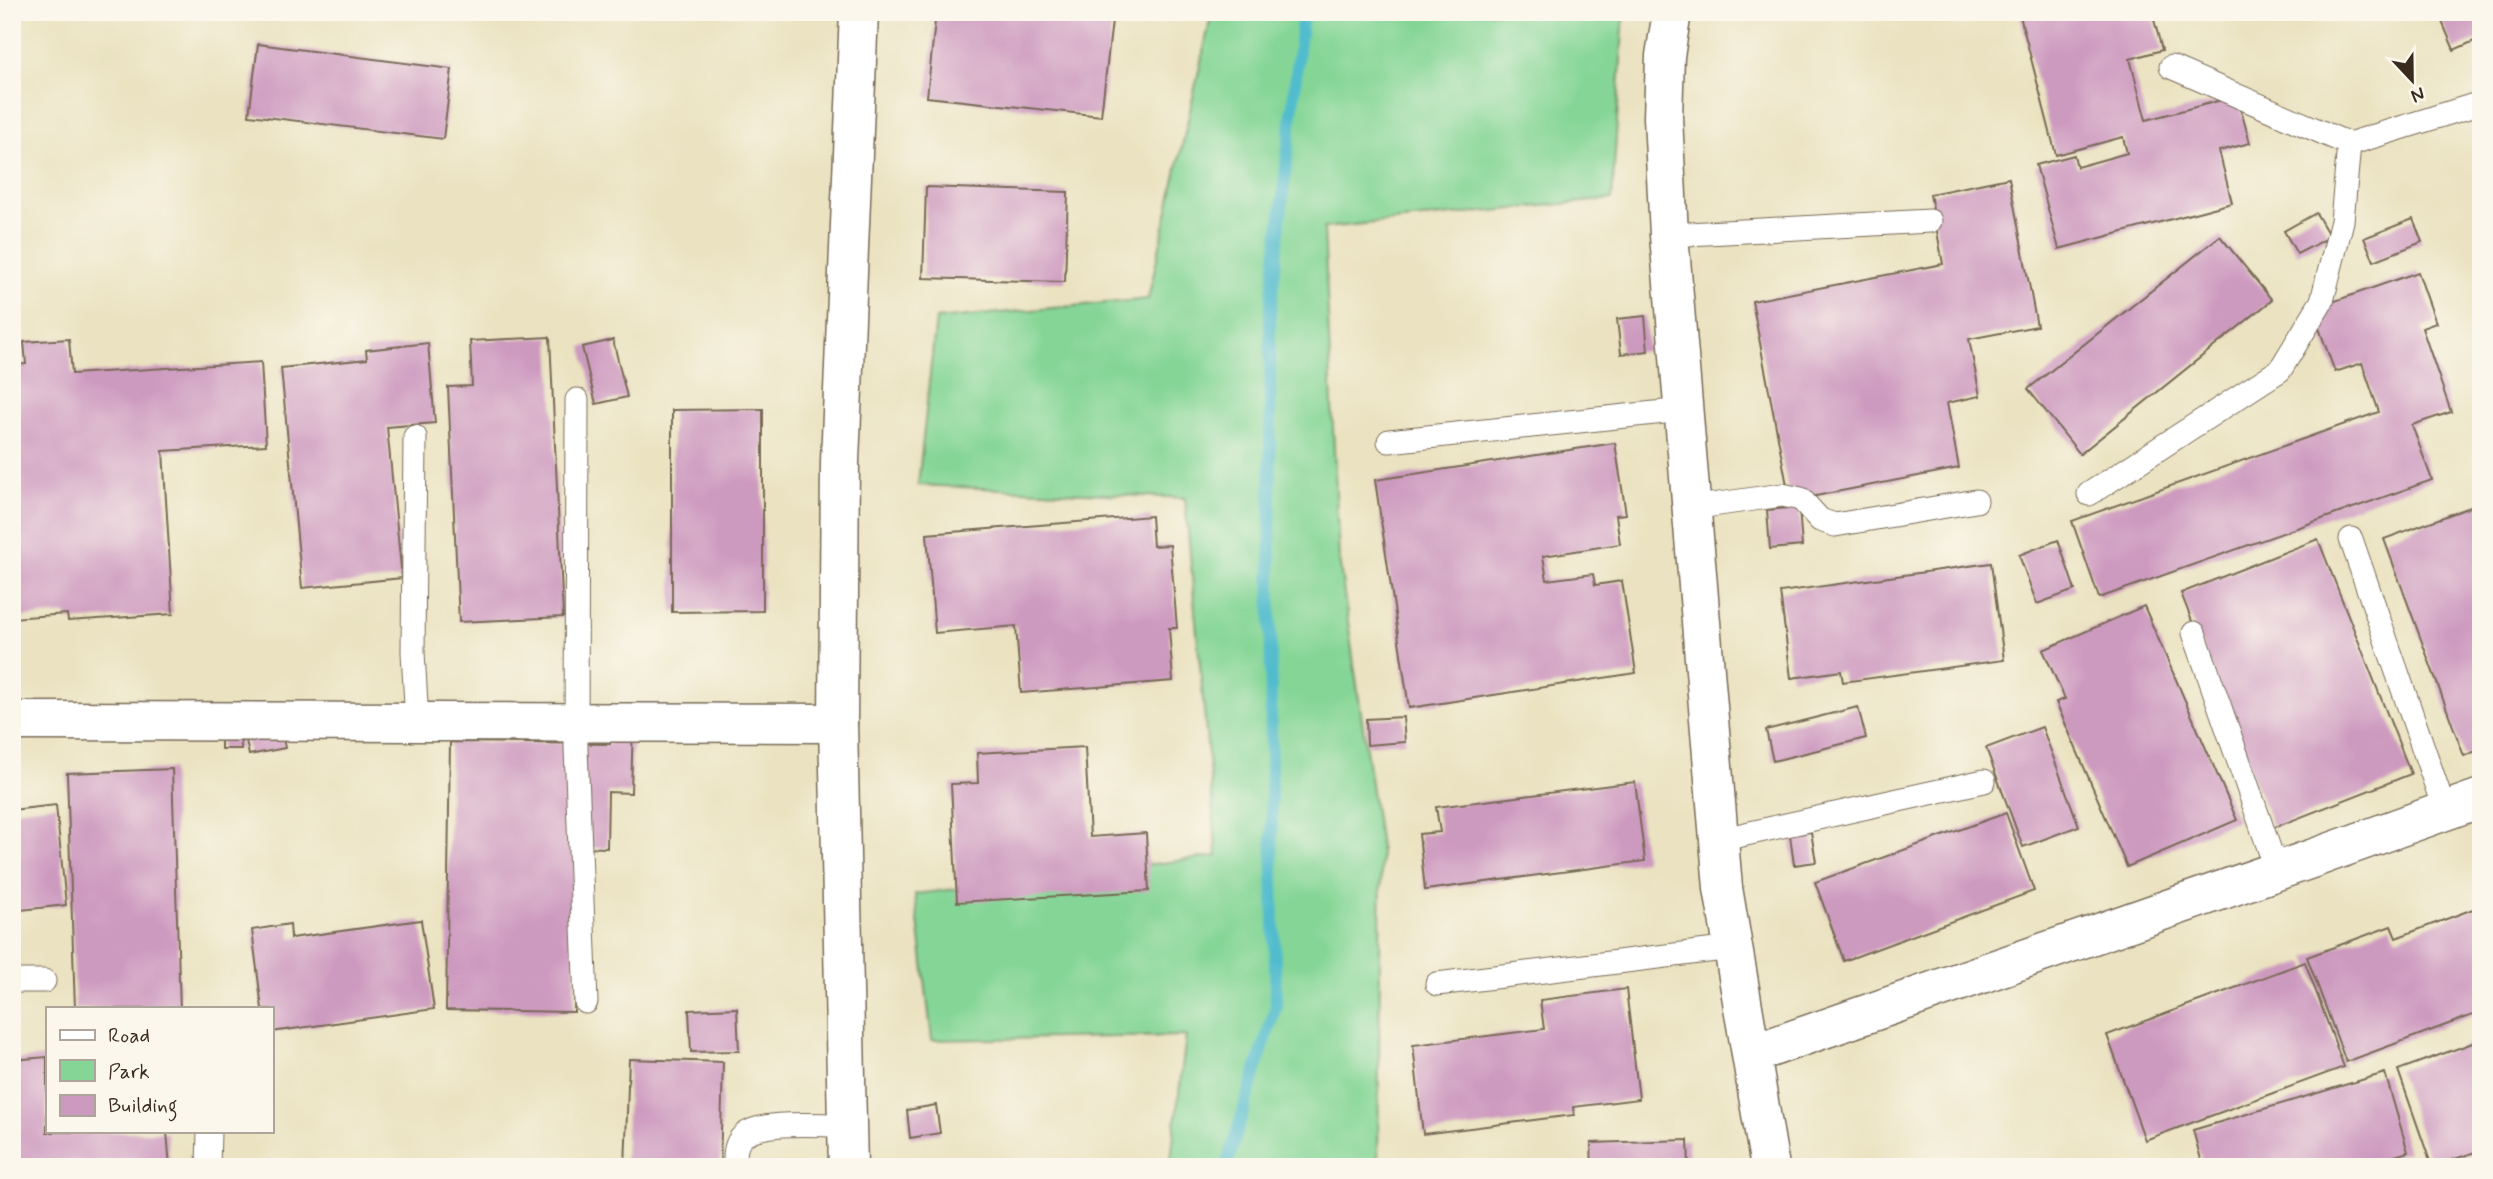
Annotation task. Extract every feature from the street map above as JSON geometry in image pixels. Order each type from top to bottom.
[{"type":"street","points":[[848,1167],[838,723],[840,461],[859,12]]},
{"type":"street","points":[[1672,12],[1665,57],[1663,117],[1669,235],[1723,888],[1770,1167]]},
{"type":"street","points":[[12,721],[838,723]]},
{"type":"street","points":[[1752,1054],[2481,798]]},
{"type":"lane","points":[[2171,67],[2349,144],[2481,103]]},
{"type":"lane","points":[[2089,494],[2280,370],[2322,301],[2342,221],[2349,144]]},
{"type":"lane","points":[[1669,235],[1930,221]]},
{"type":"lane","points":[[577,400],[576,722],[586,1002]]},
{"type":"lane","points":[[1389,441],[1683,410]]},
{"type":"lane","points":[[415,438],[413,652],[417,722]]},
{"type":"lane","points":[[1692,508],[1782,495],[1801,499],[1820,520],[1835,525],[1976,501]]},
{"type":"lane","points":[[2351,539],[2445,811]]},
{"type":"lane","points":[[2194,634],[2277,871]]},
{"type":"lane","points":[[1719,840],[1984,781]]},
{"type":"lane","points":[[1437,984],[1732,948]]},
{"type":"lane","points":[[12,981],[44,981]]},
{"type":"lane","points":[[734,1167],[736,1146],[744,1135],[765,1126],[847,1125]]},
{"type":"lane","points":[[208,1167],[209,1134]]},
{"type":"green space","points":[[1212,12],[1624,12],[1612,199],[1324,228],[1339,559],[1381,854],[1378,1167],[1170,1167],[1186,1036],[932,1040],[915,894],[1217,856],[1185,498],[918,485],[936,319],[1148,299]]},
{"type":"building","points":[[936,12],[1113,12],[1101,116],[927,97]]},
{"type":"building","points":[[2019,12],[2152,12],[2162,50],[2130,59],[2146,120],[2237,96],[2250,143],[2219,151],[2232,203],[2059,249],[2036,165],[2074,155],[2077,167],[2127,153],[2123,137],[2056,155]]},
{"type":"building","points":[[2438,12],[2481,12],[2481,38],[2454,50]]},
{"type":"building","points":[[258,44],[452,69],[443,139],[249,115]]},
{"type":"building","points":[[2009,178],[2037,326],[1969,339],[1980,396],[1947,403],[1959,468],[1790,501],[1752,301],[1943,264],[1930,194]]},
{"type":"building","points":[[926,187],[1068,192],[1065,282],[923,278]]},
{"type":"building","points":[[2316,213],[2330,237],[2297,254],[2284,231]]},
{"type":"building","points":[[2413,219],[2422,242],[2374,261],[2364,238]]},
{"type":"building","points":[[2220,236],[2272,300],[2080,454],[2028,389]]},
{"type":"building","points":[[2418,272],[2436,323],[2422,328],[2451,412],[2412,425],[2432,480],[2099,598],[2072,521],[2379,412],[2362,363],[2335,372],[2312,309]]},
{"type":"building","points":[[1645,316],[1648,351],[1621,354],[1617,319]]},
{"type":"building","points":[[550,337],[563,617],[459,622],[448,387],[472,386],[470,341]]},
{"type":"building","points":[[69,339],[72,374],[261,362],[266,445],[163,451],[173,614],[68,621],[67,614],[12,618],[12,365],[26,364],[24,342]]},
{"type":"building","points":[[613,340],[627,397],[596,404],[582,347]]},
{"type":"building","points":[[428,343],[435,423],[387,427],[402,578],[302,588],[281,368],[367,359],[366,350]]},
{"type":"building","points":[[763,409],[763,611],[672,612],[672,410]]},
{"type":"building","points":[[1615,443],[1626,514],[1616,515],[1620,544],[1543,556],[1547,580],[1593,574],[1595,585],[1622,581],[1636,673],[1409,708],[1375,480]]},
{"type":"building","points":[[2481,503],[2481,749],[2464,756],[2384,539]]},
{"type":"building","points":[[1799,507],[1802,546],[1770,549],[1767,510]]},
{"type":"building","points":[[1151,516],[1153,546],[1170,545],[1177,628],[1169,628],[1173,681],[1021,693],[1016,626],[935,633],[927,534]]},
{"type":"building","points":[[2318,539],[2411,774],[2273,828],[2181,593]]},
{"type":"building","points":[[2058,540],[2075,590],[2037,604],[2019,555]]},
{"type":"building","points":[[1991,563],[2004,660],[1843,682],[1841,671],[1791,678],[1780,592]]},
{"type":"building","points":[[2144,606],[2237,820],[2127,867],[2056,702],[2065,699],[2043,650]]},
{"type":"building","points":[[1858,707],[1866,738],[1773,761],[1766,730]]},
{"type":"building","points":[[278,713],[285,748],[249,755],[242,721]]},
{"type":"building","points":[[1403,717],[1405,742],[1367,745],[1366,719]]},
{"type":"building","points":[[221,719],[240,719],[241,749],[221,749]]},
{"type":"building","points":[[611,721],[633,722],[631,793],[608,792],[607,848],[577,847],[574,1012],[446,1010],[450,742],[610,744]]},
{"type":"building","points":[[2042,727],[2079,826],[2023,847],[1986,748]]},
{"type":"building","points":[[1085,747],[1090,837],[1146,833],[1149,891],[957,902],[951,784],[978,783],[977,753]]},
{"type":"building","points":[[172,769],[180,1007],[75,1007],[67,773]]},
{"type":"building","points":[[1635,782],[1645,861],[1425,890],[1419,834],[1440,832],[1436,807]]},
{"type":"building","points":[[56,805],[66,905],[12,911],[12,810]]},
{"type":"building","points":[[2006,813],[2034,891],[1844,961],[1815,882]]},
{"type":"building","points":[[1811,832],[1816,862],[1794,865],[1790,835]]},
{"type":"building","points":[[2481,906],[2481,1012],[2346,1062],[2307,957],[2391,926],[2396,938]]},
{"type":"building","points":[[421,920],[434,1009],[273,1032],[273,1007],[262,1007],[252,930],[290,924],[291,938]]},
{"type":"building","points":[[2305,962],[2344,1067],[2145,1140],[2107,1035]]},
{"type":"building","points":[[1626,989],[1639,1099],[1573,1107],[1574,1115],[1423,1134],[1413,1045],[1544,1029],[1540,1000]]},
{"type":"building","points":[[737,1008],[739,1051],[691,1052],[689,1010]]},
{"type":"building","points":[[2481,1040],[2481,1150],[2432,1167],[2398,1070]]},
{"type":"building","points":[[46,1057],[46,1134],[167,1134],[170,1167],[12,1167],[12,1060]]},
{"type":"building","points":[[629,1059],[723,1062],[720,1167],[625,1167]]},
{"type":"building","points":[[2385,1073],[2408,1152],[2358,1167],[2203,1167],[2193,1130]]},
{"type":"building","points":[[936,1105],[940,1133],[910,1138],[907,1110]]},
{"type":"building","points":[[1688,1140],[1689,1167],[1592,1167],[1591,1143]]},
{"type":"waterway","points":[[1226,1167],[1276,1006],[1271,792],[1270,313],[1303,12]]}]
